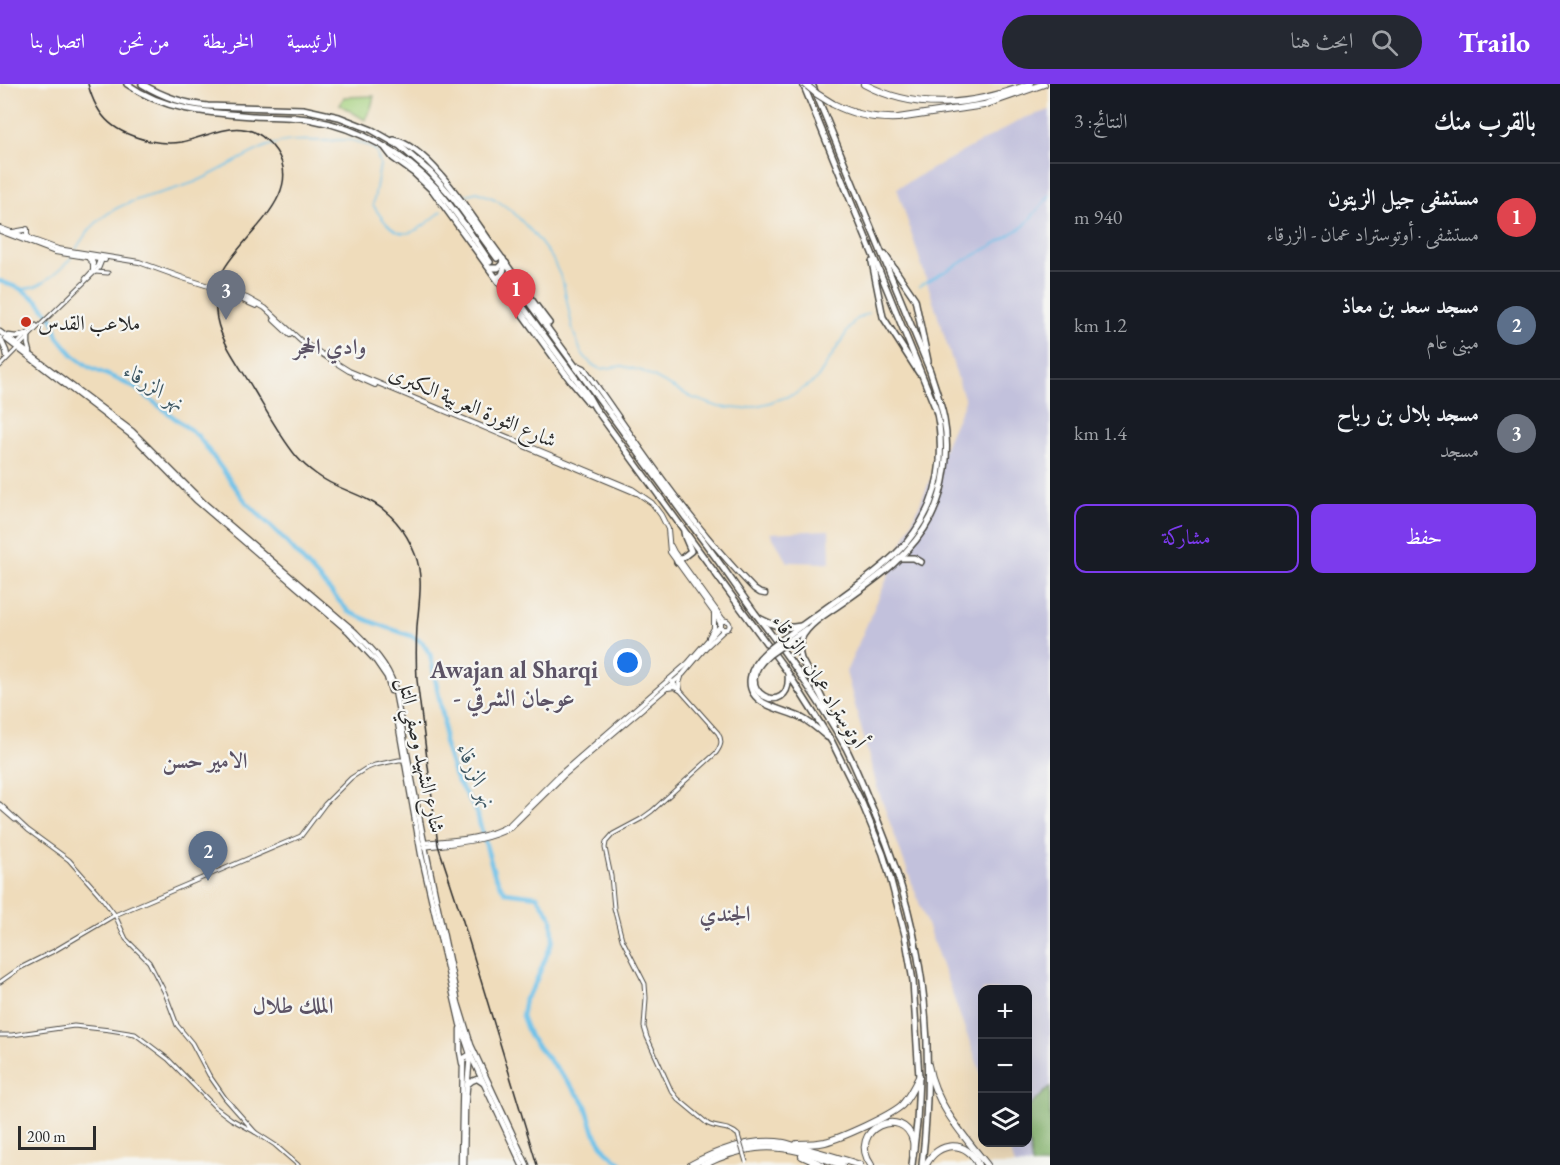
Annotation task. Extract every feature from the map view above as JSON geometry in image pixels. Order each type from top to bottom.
[{"type":"highway","name":"أوتوستراد عمان - الزرقاء","points":[[127,84],[148,97],[182,108],[209,113],[315,120],[357,134],[385,148],[436,188],[448,203],[583,397],[592,404],[641,475],[788,673],[832,742],[858,793],[883,854],[905,934],[913,981],[919,1077],[912,1165]]},
{"type":"highway","name":"أوتوستراد عمان - الزرقاء","points":[[142,84],[166,96],[195,105],[299,109],[328,114],[360,124],[389,140],[402,143],[452,189],[579,366],[600,399]]},
{"type":"highway","points":[[804,84],[833,104],[858,115],[884,118],[898,118],[984,105],[1044,84]]},
{"type":"highway","points":[[804,84],[938,414],[941,442],[934,491],[912,535],[876,575]]},
{"type":"highway","points":[[812,84],[930,371]]},
{"type":"highway","points":[[864,84],[904,99],[928,103],[952,103],[984,99],[1030,84]]},
{"type":"highway","points":[[832,742],[805,720],[757,698],[751,684],[751,673],[755,663],[899,558],[925,528],[937,502],[945,463],[944,418],[930,371],[915,299],[879,246]]},
{"type":"highway","points":[[870,249],[883,317],[925,381]]},
{"type":"highway","points":[[490,265],[498,268],[502,260]]},
{"type":"highway","points":[[502,260],[499,277],[515,276]]},
{"type":"highway","points":[[507,289],[506,280],[515,276]]},
{"type":"highway","name":"أوتوستراد عمان - الزرقاء","points":[[516,285],[686,518],[711,545],[808,687],[839,737],[876,813],[906,900],[922,978],[928,1065],[924,1165]]},
{"type":"highway","points":[[679,562],[691,551],[684,531]]},
{"type":"highway","points":[[899,558],[919,560],[914,552],[914,543]]},
{"type":"highway","points":[[679,562],[694,554],[703,556]]},
{"type":"highway","points":[[758,615],[772,625],[782,628],[807,625]]},
{"type":"highway","points":[[807,625],[800,641],[799,653],[828,709],[839,737]]},
{"type":"highway","points":[[767,654],[755,674],[755,683],[761,695],[772,699],[783,695],[789,683],[788,673]]},
{"type":"highway","points":[[928,1065],[933,1087],[940,1100],[987,1165]]},
{"type":"highway","points":[[703,1165],[737,1151],[813,1144],[839,1137],[885,1116],[903,1103],[919,1077]]},
{"type":"highway","points":[[871,1165],[865,1151],[866,1140],[873,1130],[885,1123],[898,1124],[906,1129],[912,1140],[913,1155]]},
{"type":"highway","points":[[691,1165],[720,1151],[754,1143],[787,1147],[860,1165]]},
{"type":"highway","points":[[924,1165],[937,1151],[952,1146],[970,1153],[978,1165]]},
{"type":"highway","points":[[787,1147],[822,1165]]},
{"type":"highway","points":[[787,1147],[842,1165]]},
{"type":"main road","points":[[10,232],[26,229],[32,241]]},
{"type":"main road","name":"شارع الثورة العربية الكبرى","points":[[0,230],[72,254],[139,262],[247,298],[265,308],[301,341],[351,372],[632,489],[652,503],[664,520],[669,543],[679,562],[722,624]]},
{"type":"main road","name":"شارع الثورة العربية الكبرى","points":[[0,230],[48,249],[101,258]]},
{"type":"main road","points":[[86,257],[93,263],[94,271]]},
{"type":"main road","points":[[7,356],[1,335],[16,337],[28,335],[31,354]]},
{"type":"main road","name":"شارع الشهيد وصفي التل","points":[[1,335],[135,438],[196,500],[364,646],[376,661],[389,682],[460,1024],[470,1054],[525,1165]]},
{"type":"main road","name":"شارع الشهيد وصفي التل","points":[[17,346],[31,354],[138,435],[204,503],[354,631],[374,652],[388,672],[394,686],[426,855],[458,1004],[471,1044],[525,1165]]},
{"type":"main road","points":[[579,366],[584,368],[711,545],[754,590],[765,594]]},
{"type":"main road","name":"شارع الثورة العربية الكبرى","points":[[679,562],[722,624]]},
{"type":"main road","points":[[704,645],[714,628],[714,612]]},
{"type":"main road","points":[[424,844],[501,833],[514,825],[563,776],[665,689],[722,624],[728,622],[730,625],[728,629],[725,629],[706,647],[683,674],[679,683],[680,690]]},
{"type":"main road","points":[[722,624],[722,628],[725,629]]},
{"type":"main road","points":[[486,835],[513,822],[557,777],[683,674]]},
{"type":"main road","points":[[665,689],[674,687],[680,690]]},
{"type":"main road","points":[[460,1024],[460,1052],[463,1065]]},
{"type":"main road","points":[[462,1165],[471,1044]]},
{"type":"main road","points":[[470,1054],[476,1056]]},
{"type":"main road","points":[[462,1165],[463,1065],[464,1058],[470,1054]]},
{"type":"main road","points":[[467,1085],[477,1079],[485,1085]]},
{"type":"street","points":[[0,364],[94,271],[101,258]]},
{"type":"street","points":[[94,271],[108,273]]},
{"type":"street","points":[[7,356],[15,357]]},
{"type":"street","points":[[672,681],[718,733],[721,745],[716,753],[662,803],[641,819],[610,836],[606,842],[614,908],[619,930],[645,986],[644,1023],[647,1037],[671,1090],[678,1100],[708,1124],[729,1129],[738,1135],[746,1164]]},
{"type":"street","points":[[0,982],[20,968],[115,915],[301,836],[325,804],[351,778],[365,769],[399,760],[405,761]]},
{"type":"street","points":[[0,805],[69,860],[115,915],[126,939],[149,962],[165,993],[177,1025],[192,1043],[209,1075],[225,1098],[255,1132]]},
{"type":"street","points":[[0,1035],[75,1026],[131,1033],[168,1059],[215,1107],[278,1148],[298,1165]]},
{"type":"shaded area","points":[[1050,110],[1050,1165],[1015,1165],[1008,1147],[1032,1147],[1032,985],[978,985],[978,1065],[877,787],[846,672],[965,401],[897,188],[1024,118]]},
{"type":"shaded area","points":[[829,530],[830,563],[788,562],[770,533]]},
{"type":"green space","points":[[374,96],[365,120],[340,105],[344,97]]},
{"type":"green space","points":[[1050,1087],[1050,1165],[1032,1165],[1030,1147],[1032,1147],[1032,1104]]},
{"type":"waterway","points":[[76,249],[100,219],[114,210],[128,203],[195,182],[265,147],[288,141],[350,140],[376,150],[380,165],[373,205],[382,218],[397,232],[413,232],[442,211]]},
{"type":"waterway","points":[[461,196],[477,192],[495,199],[512,211],[533,233],[552,258],[563,282],[573,331],[581,352],[591,364],[600,369],[622,366],[642,371],[693,398],[719,407],[744,409],[795,394],[817,379],[854,321],[868,313]]},
{"type":"waterway","points":[[919,286],[1024,226],[1050,195]]},
{"type":"waterway","points":[[21,289],[34,287],[45,281],[72,256]]},
{"type":"waterway","name":"نهر الزرقاء","points":[[0,281],[21,289],[38,301],[53,319],[58,337],[73,355],[89,367],[137,389],[198,436],[246,502],[280,535],[349,612],[422,642],[430,654],[444,721],[444,742],[455,777],[476,811],[495,876],[505,892],[537,896],[552,918],[553,940],[534,986],[525,999],[522,1016],[530,1037],[585,1103],[594,1132],[606,1151],[623,1165]]},
{"type":"tunnel","points":[[490,262],[510,289]]},
{"type":"railway","points":[[88,84],[102,115],[109,123],[127,134],[150,141],[174,143],[220,131],[243,129],[254,132],[265,139],[276,151],[283,167],[283,183],[277,199],[268,214],[223,271],[216,294],[219,328],[278,431],[296,456],[322,478],[368,500],[383,510],[402,530],[415,554],[420,580],[416,640],[417,680],[438,845],[537,1165]]},
{"type":"place","name":"مستشفى جيل الزيتون","points":[[516,319]]},
{"type":"place","name":"مسجد بلال بن رباح","points":[[226,320]]},
{"type":"place","name":"ملاعب القدس","points":[[26,322]]},
{"type":"place","name":"مسجد سعد بن معاذ","points":[[208,881]]},
{"type":"district","name":"وادي الحجر","points":[[330,346]]},
{"type":"district","name":"Awajan al Sharqi - عوجان الشرقي","points":[[514,683]]},
{"type":"district","name":"الامير حسن","points":[[205,760]]},
{"type":"district","name":"الجندي","points":[[725,913]]},
{"type":"district","name":"الملك طلال","points":[[293,1005]]}]
